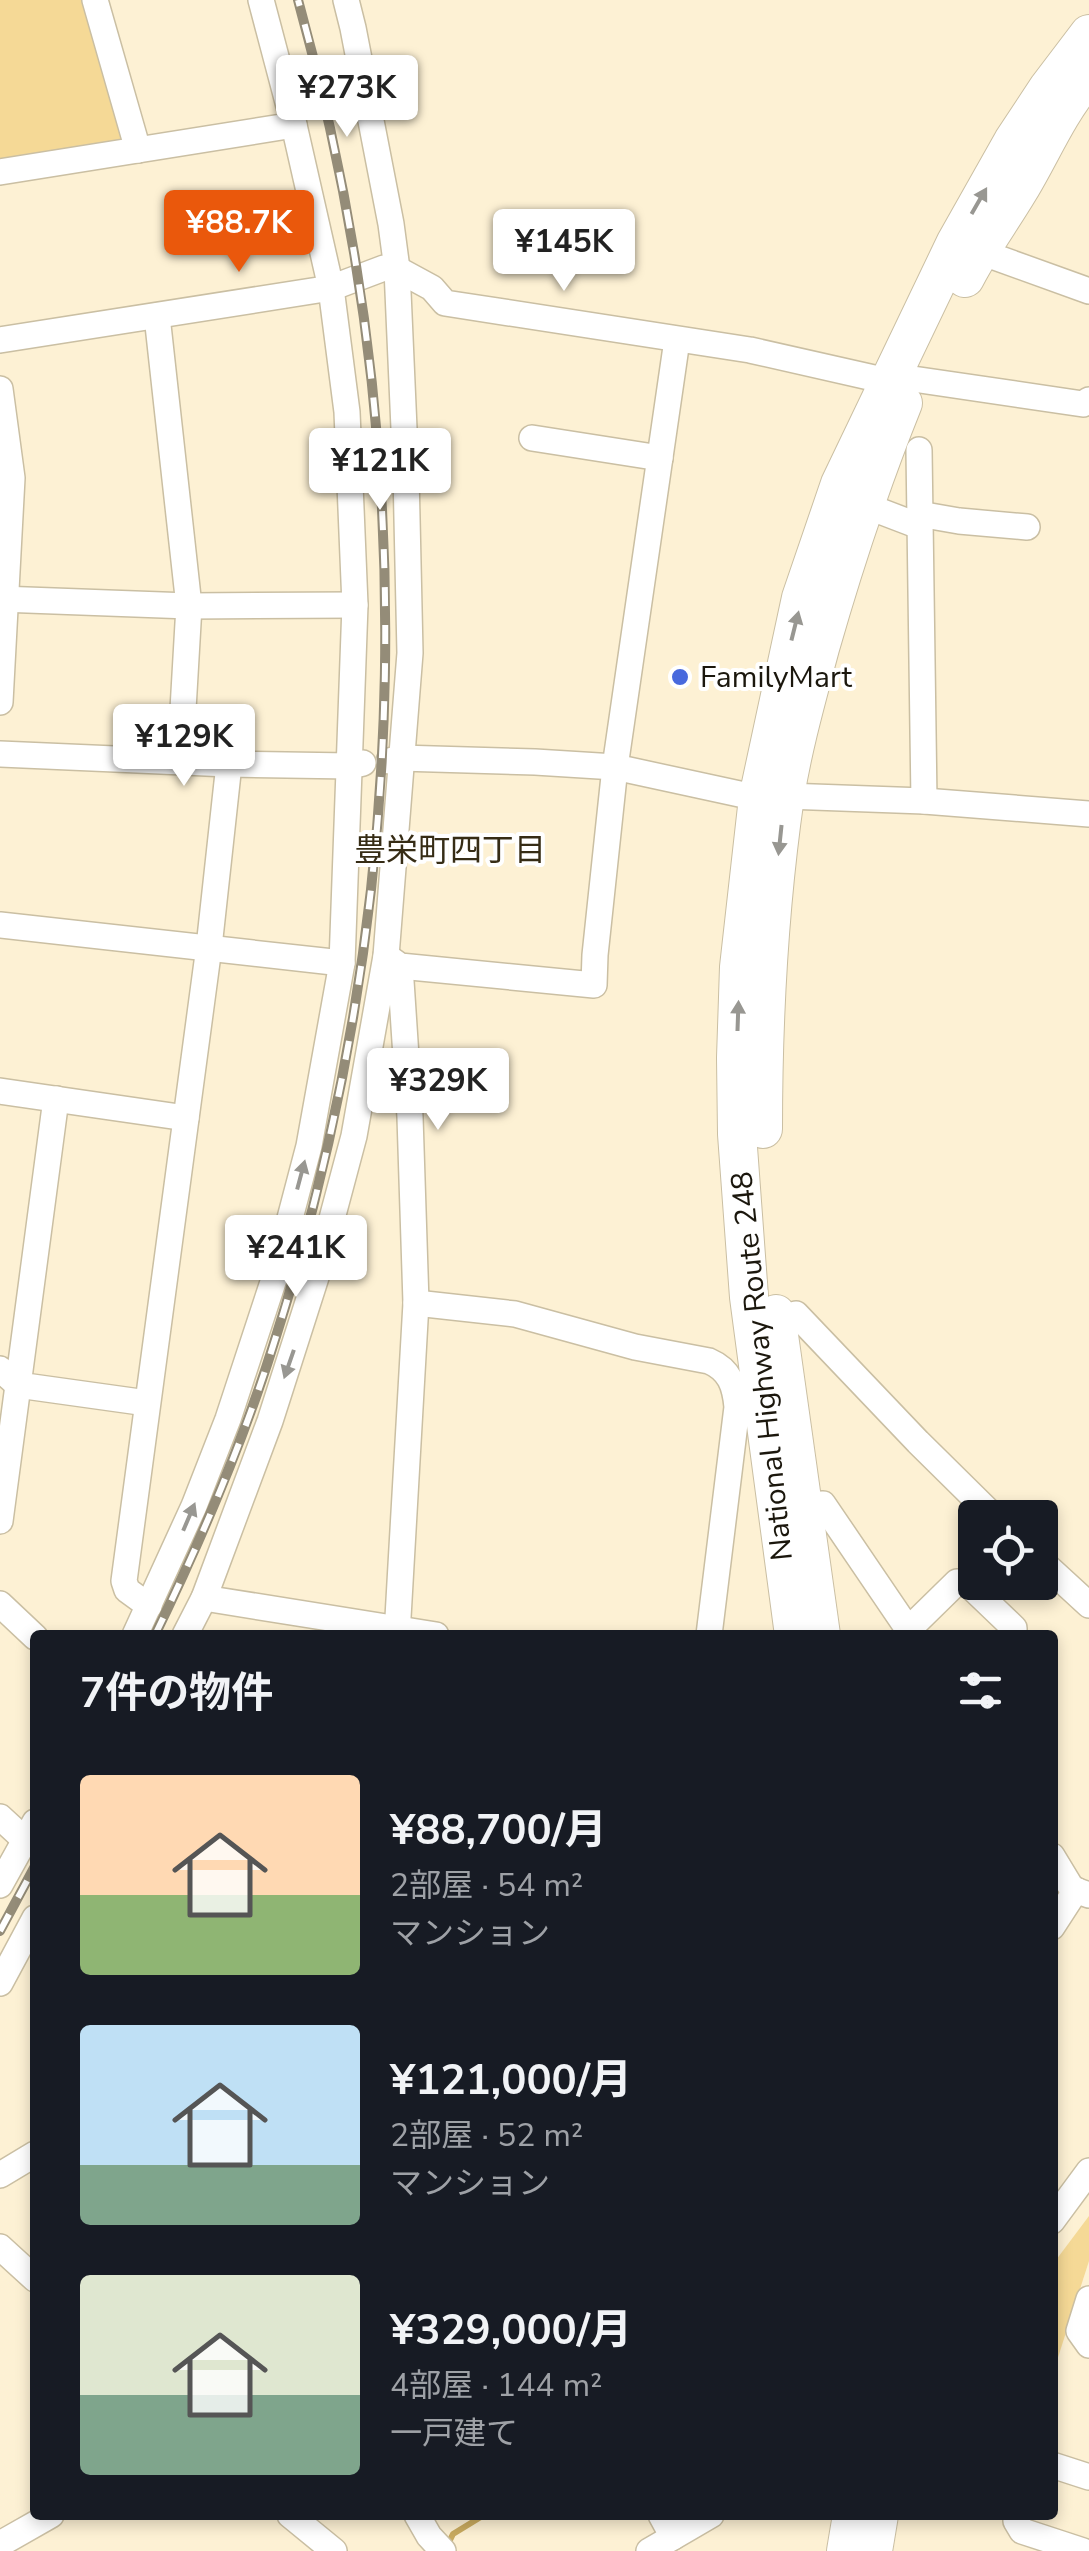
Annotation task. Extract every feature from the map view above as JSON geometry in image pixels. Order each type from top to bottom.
[{"type":"highway","name":"National Highway Route 248","points":[[793,1630],[749,1405],[748,1297],[736,1058],[740,968],[772,797],[802,598],[840,484],[900,380],[967,247],[1013,141],[1089,34]]},
{"type":"highway","name":"National Highway Route 248","points":[[967,247],[1020,189],[1070,98],[1089,76]]},
{"type":"highway","name":"National Highway Route 248","points":[[820,1630],[777,1320],[763,1153],[772,797],[802,713],[900,380]]},
{"type":"highway","points":[[846,2551],[851,2520]]},
{"type":"highway","points":[[873,2551],[878,2520]]},
{"type":"street","points":[[95,0],[138,150]]},
{"type":"street","points":[[138,1630],[228,1419],[274,1279],[309,1146],[342,963],[356,764],[355,604],[347,412],[331,288],[261,0]]},
{"type":"street","points":[[346,0],[388,204],[397,269],[406,474],[410,653],[395,759],[393,961],[410,1117],[416,1303],[397,1630]]},
{"type":"street","points":[[0,172],[294,125]]},
{"type":"street","points":[[967,247],[1089,291]]},
{"type":"street","points":[[0,340],[331,288],[384,268],[397,269],[432,288],[445,303],[750,350],[900,380],[1084,404],[1089,400]]},
{"type":"street","points":[[157,316],[189,606],[180,761]]},
{"type":"street","points":[[393,961],[594,985],[616,768],[677,340]]},
{"type":"street","points":[[0,389],[12,478],[0,702]]},
{"type":"street","points":[[532,438],[660,458]]},
{"type":"street","points":[[919,450],[924,801]]},
{"type":"street","points":[[864,505],[919,520],[1028,527]]},
{"type":"street","points":[[3,599],[189,606],[355,604]]},
{"type":"street","points":[[0,754],[229,764],[356,764]]},
{"type":"street","points":[[395,759],[616,768],[772,797],[924,801],[1089,814]]},
{"type":"street","points":[[149,1606],[127,1590],[124,1581],[210,948],[229,764]]},
{"type":"street","points":[[0,924],[342,963]]},
{"type":"street","points":[[188,1630],[204,1598],[270,1421],[318,1271],[354,1136],[393,961]]},
{"type":"street","points":[[0,1091],[186,1118]]},
{"type":"street","points":[[0,1521],[9,1377],[56,1098]]},
{"type":"street","points":[[416,1303],[515,1314],[635,1348],[710,1361],[731,1378],[735,1390],[749,1405],[710,1630]]},
{"type":"street","points":[[796,1314],[977,1500]]},
{"type":"street","points":[[9,1377],[147,1404]]},
{"type":"street","points":[[803,1505],[822,1504],[909,1630]]},
{"type":"street","points":[[1058,1577],[1089,1605]]},
{"type":"street","points":[[912,1630],[957,1582],[966,1583],[1014,1630]]},
{"type":"street","points":[[204,1598],[386,1630]]},
{"type":"street","points":[[0,1604],[30,1631]]},
{"type":"street","points":[[0,1817],[30,1831],[0,1884]]},
{"type":"street","points":[[1058,1864],[1079,1891],[1058,1918]]},
{"type":"street","points":[[0,1983],[30,1927]]},
{"type":"street","points":[[0,2175],[30,2157]]},
{"type":"street","points":[[1058,2213],[1089,2171]]},
{"type":"street","points":[[0,2247],[30,2275]]},
{"type":"street","points":[[1089,2299],[1078,2332],[1089,2345]]},
{"type":"street","points":[[1058,2467],[1089,2477]]},
{"type":"street","points":[[0,2544],[42,2520]]},
{"type":"street","points":[[296,2520],[334,2551]]},
{"type":"street","points":[[420,2520],[443,2551]]},
{"type":"street","points":[[1016,2520],[1022,2531],[1082,2551]]},
{"type":"street","points":[[649,2551],[667,2526]]},
{"type":"shaded area","points":[[0,0],[83,0],[126,143],[0,160]]},
{"type":"shaded area","points":[[1089,2216],[1089,2261],[1058,2357],[1058,2257]]},
{"type":"waterway","points":[[447,2546],[453,2534],[476,2520]]},
{"type":"railway","points":[[157,1630],[248,1420],[320,1180],[354,1013],[376,844],[385,675],[382,505],[366,336],[338,168],[298,0]]},
{"type":"railway","points":[[0,1931],[30,1875]]},
{"type":"place","name":"FamilyMart","points":[[680,677]]},
{"type":"district","name":"豊栄町四丁目","points":[[450,850]]}]
